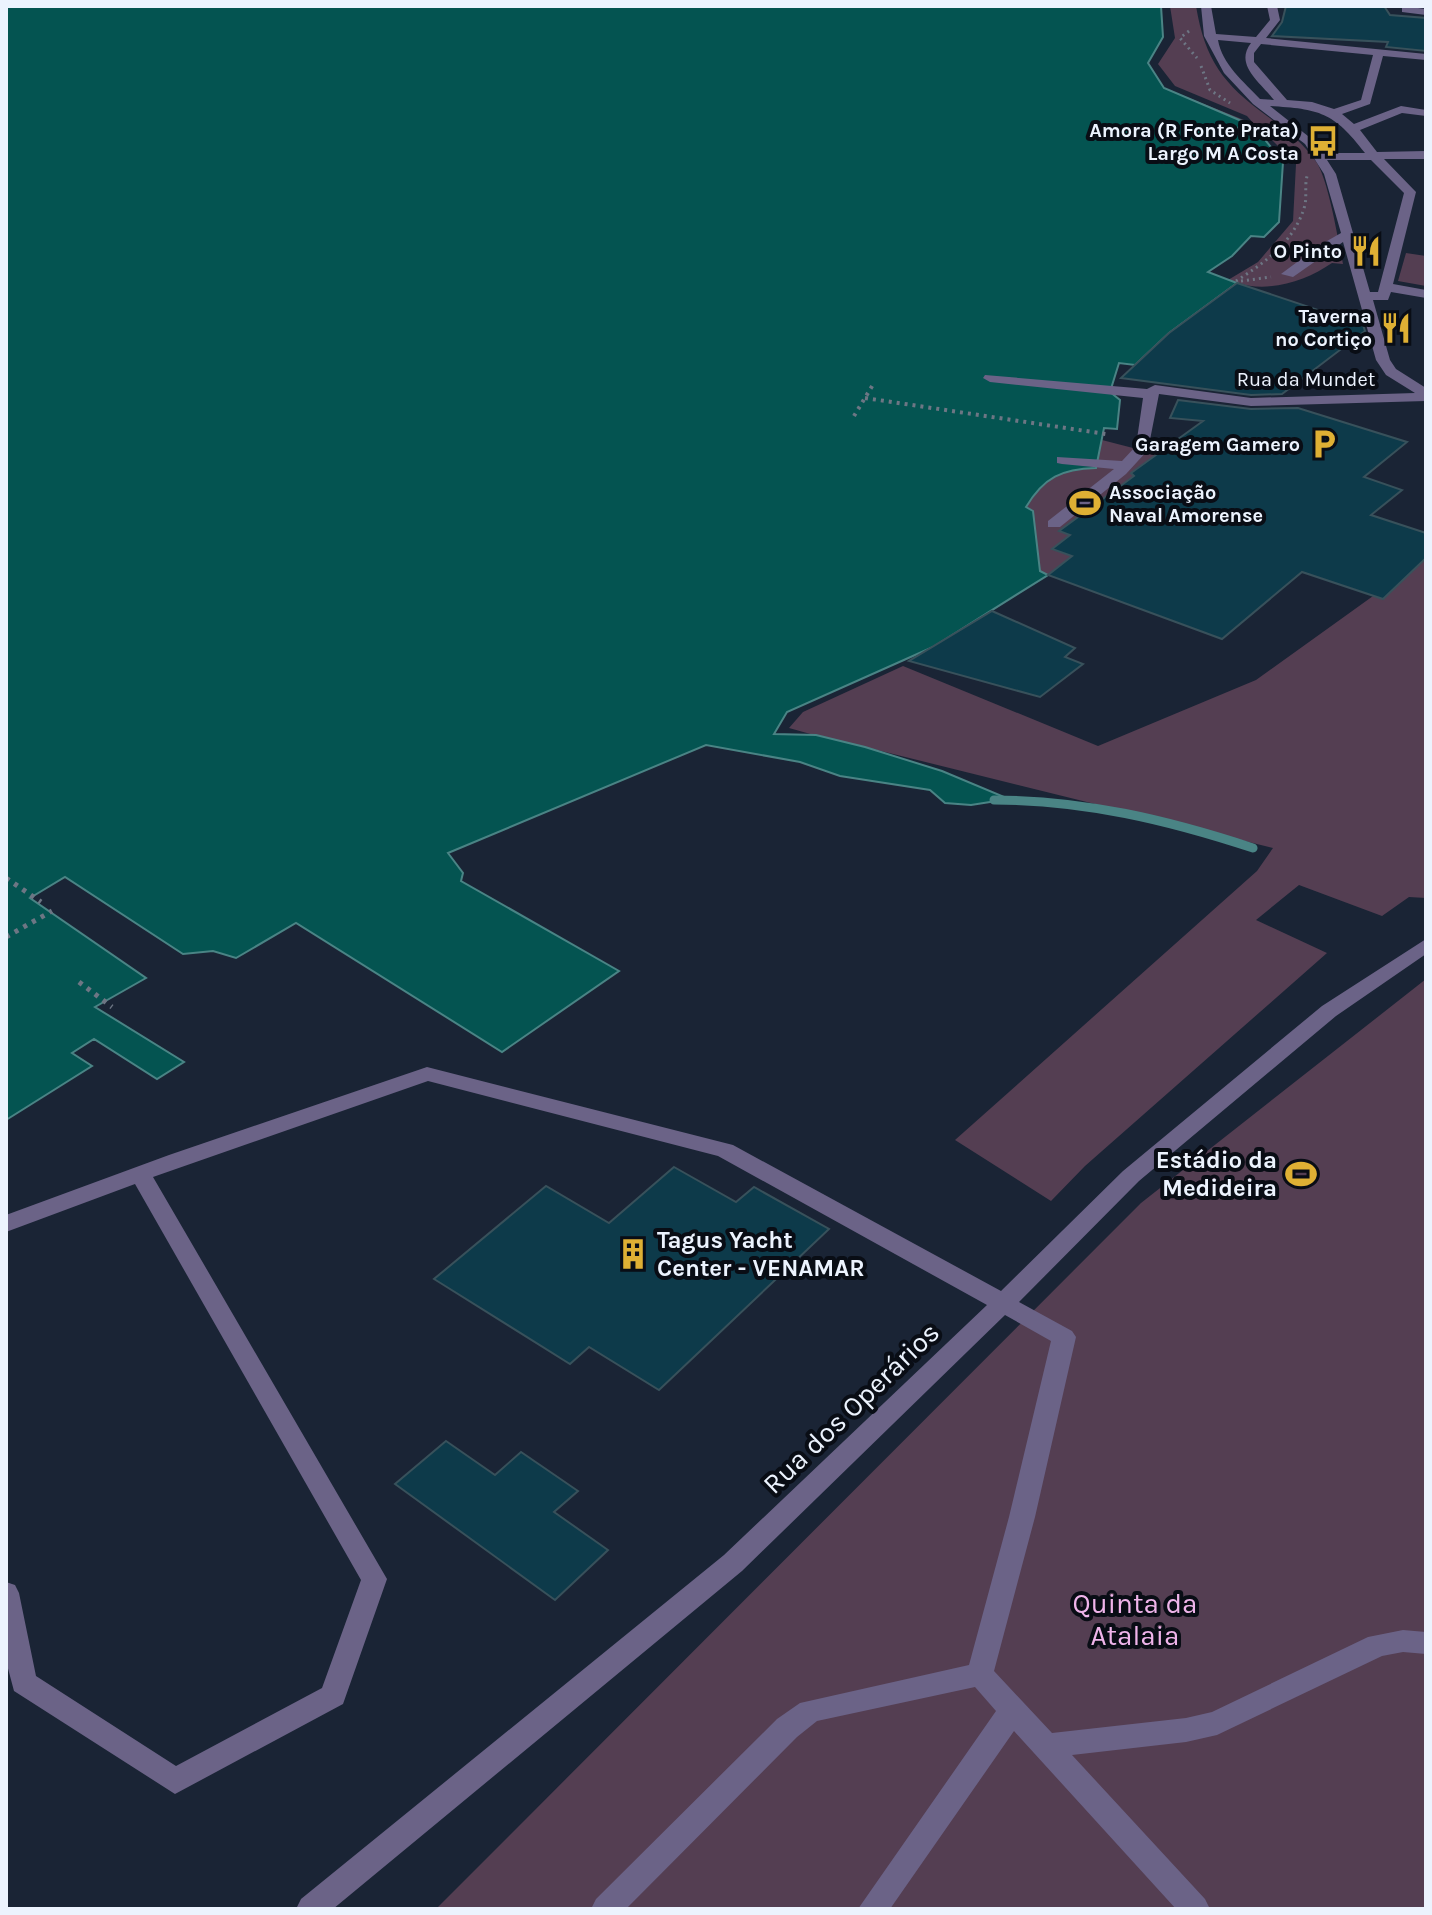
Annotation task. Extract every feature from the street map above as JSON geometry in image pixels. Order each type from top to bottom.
[{"type":"street","points":[[1206,6],[1209,36],[1221,61],[1257,102],[1309,142],[1348,235],[1383,360],[1391,372],[1424,396],[1407,415]]},
{"type":"street","points":[[1272,6],[1275,20],[1249,53],[1249,62],[1284,104]]},
{"type":"street","points":[[1407,6],[1406,10],[1426,12]]},
{"type":"street","points":[[1209,36],[1423,57],[1419,39]]},
{"type":"street","points":[[1334,113],[1366,102],[1379,51]]},
{"type":"street","points":[[1257,102],[1312,105],[1334,113],[1353,129],[1374,156],[1410,192],[1383,297],[1364,295]]},
{"type":"street","points":[[1353,129],[1401,109],[1426,113]]},
{"type":"street","points":[[1316,160],[1426,155]]},
{"type":"street","points":[[1288,274],[1305,264],[1328,242],[1348,235]]},
{"type":"street","points":[[1386,287],[1426,294]]},
{"type":"street","name":"Rua da Mundet","points":[[990,378],[1151,394],[1155,389],[1251,402],[1424,396]]},
{"type":"street","points":[[1054,524],[1125,466],[1141,449],[1151,394]]},
{"type":"street","points":[[1062,460],[1125,466]]},
{"type":"street","name":"Rua dos Operários","points":[[311,1909],[733,1563],[1131,1176],[1329,1011],[1426,945]]},
{"type":"street","points":[[6,1224],[427,1074],[725,1150],[1064,1337],[1022,1517],[980,1674]]},
{"type":"street","points":[[6,1593],[24,1683],[175,1781],[333,1696],[374,1579],[140,1174]]},
{"type":"street","points":[[1046,1746],[1186,1730],[1217,1723],[1378,1645],[1403,1641],[1426,1643]]},
{"type":"street","points":[[980,1674],[1195,1909]]},
{"type":"street","points":[[606,1909],[787,1728],[810,1711],[980,1674]]},
{"type":"street","points":[[873,1909],[1013,1710]]},
{"type":"path","points":[[1195,27],[1180,38],[1182,43],[1200,62],[1210,90],[1239,107]]},
{"type":"path","points":[[1218,134],[1272,124]]},
{"type":"path","points":[[1288,274],[1236,281],[1275,253],[1299,226],[1306,202],[1304,179],[1316,160]]},
{"type":"path","points":[[854,416],[874,383]]},
{"type":"path","points":[[865,398],[1106,434]]},
{"type":"path","points":[[6,878],[41,902]]},
{"type":"path","points":[[6,937],[52,911]]},
{"type":"path","points":[[79,982],[112,1007]]},
{"type":"green space","points":[[73,6],[1161,6],[1163,37],[1148,62],[1164,88],[1254,124],[1247,116],[1175,86],[1158,64],[1175,38],[1170,6],[1196,6],[1205,41],[1218,69],[1239,93],[1294,137],[1317,163],[1329,197],[1343,264],[1332,263],[1287,284],[1262,287],[1237,283],[1169,333],[1135,365],[1119,363],[1110,392],[1120,400],[1117,429],[1104,428],[1102,440],[1195,464],[1048,575],[992,611],[905,660],[787,712],[774,734],[814,735],[789,728],[803,712],[903,666],[1098,746],[1256,680],[1426,558],[1426,898],[1409,897],[1382,916],[1299,885],[1256,920],[1327,953],[1085,1166],[1051,1201],[955,1140],[1257,871],[1273,848],[873,749],[942,771],[1009,799],[971,805],[945,803],[930,790],[840,776],[800,762],[706,745],[448,853],[463,873],[461,881],[619,971],[502,1052],[296,923],[236,958],[213,951],[183,954]],"holes":[[[1262,130],[1296,164],[1293,221],[1258,262],[1228,280],[1208,272],[1232,256],[1251,236],[1264,237],[1279,222],[1283,162],[1258,131]]]},
{"type":"green space","points":[[1406,253],[1426,256],[1426,286],[1398,281]]},
{"type":"green space","name":"Quinta da Atalaia","points":[[1426,979],[1426,1909],[436,1909],[1141,1203]]},
{"type":"shaded area","points":[[6,6],[1161,6],[1163,37],[1148,63],[1164,88],[1251,125],[1206,134],[1215,138],[1258,131],[1283,162],[1279,222],[1264,237],[1251,236],[1232,256],[1208,272],[1237,283],[1169,333],[1135,365],[1119,363],[1110,392],[1120,400],[1117,429],[1104,428],[1096,468],[1073,470],[1055,477],[1040,488],[1026,507],[1033,511],[1040,571],[1048,575],[933,647],[787,712],[774,734],[816,735],[865,747],[942,771],[1009,799],[971,805],[945,803],[930,790],[840,776],[800,762],[706,745],[448,853],[463,873],[461,881],[619,971],[502,1052],[296,923],[236,958],[213,951],[183,954],[65,877],[30,898],[146,978],[95,1007],[184,1062],[157,1079],[94,1039],[72,1053],[92,1066],[6,1120]]},
{"type":"building","points":[[1286,6],[1384,6],[1390,15],[1426,18],[1426,51],[1386,47],[1388,42],[1272,36],[1282,22]]},
{"type":"building","points":[[1237,283],[1363,325],[1365,331],[1282,394],[1251,395],[1121,378],[1169,333]]},
{"type":"building","points":[[1178,400],[1251,409],[1298,408],[1407,442],[1364,477],[1402,490],[1371,515],[1426,533],[1426,558],[1383,599],[1302,572],[1222,639],[1048,575],[1072,556],[1052,549],[1070,535],[1059,531],[1203,421],[1170,418]]},
{"type":"building","points":[[992,611],[1075,648],[1065,657],[1083,664],[1040,697],[909,661]]},
{"type":"building","name":"Tagus Yacht Center - VENAMAR","points":[[674,1167],[736,1202],[754,1187],[829,1229],[659,1390],[589,1347],[570,1364],[434,1279],[546,1186],[609,1223]]},
{"type":"building","points":[[446,1441],[495,1475],[521,1452],[578,1491],[554,1512],[608,1550],[555,1600],[395,1484]]},
{"type":"waterway","points":[[994,800],[1093,808],[1189,829],[1253,848]]},
{"type":"place","name":"Amora (R Fonte Prata) Largo M A Costa","points":[[1323,141]]},
{"type":"place","name":"O Pinto","points":[[1366,251]]},
{"type":"place","name":"Taverna no Cortiço","points":[[1396,328]]},
{"type":"place","name":"Garagem Gamero","points":[[1324,444]]},
{"type":"place","name":"Associação Naval Amorense","points":[[1085,503]]},
{"type":"place","name":"Estádio da Medideira","points":[[1301,1174]]},
{"type":"place","name":"Tagus Yacht Center - VENAMAR","points":[[633,1254]]}]
